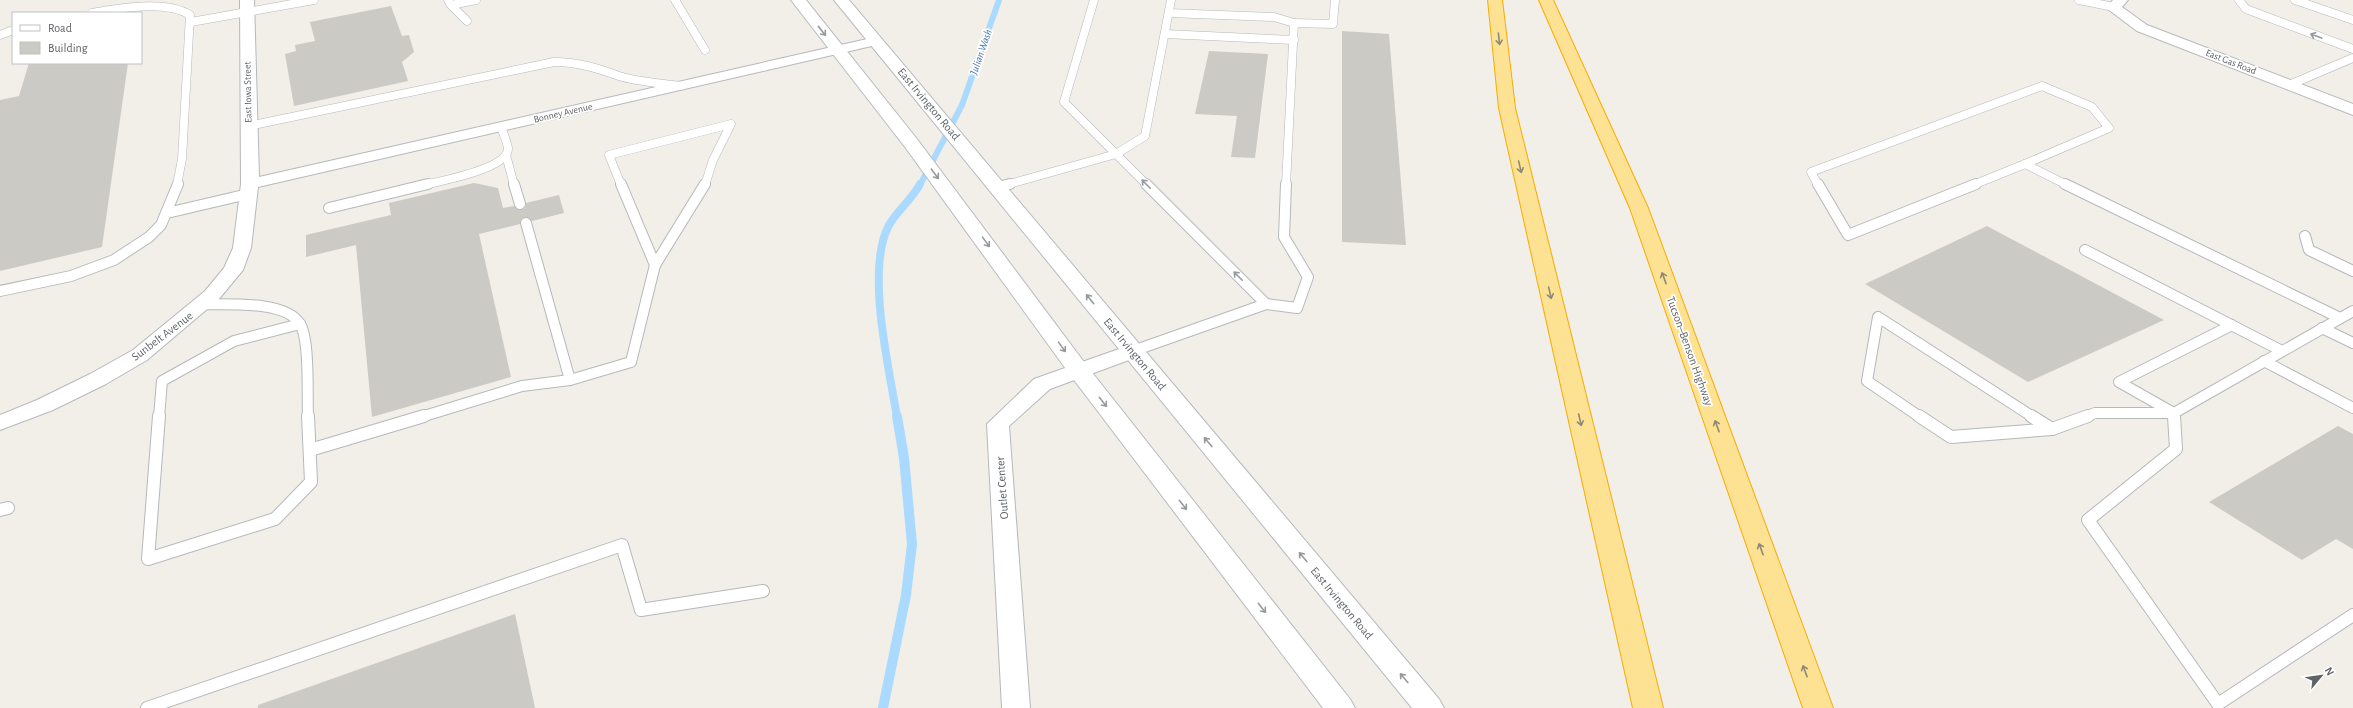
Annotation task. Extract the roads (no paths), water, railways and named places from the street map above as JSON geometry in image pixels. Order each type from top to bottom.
[{"type":"highway","points":[[1495,0],[1506,108],[1648,708]]},
{"type":"highway","name":"Tucson–Benson Highway","points":[[1546,0],[1639,208],[1818,708]]},
{"type":"main road","points":[[798,0],[911,143],[963,211],[1079,371],[1340,708]]},
{"type":"main road","name":"East Irvington Road","points":[[841,0],[998,187],[1429,708]]},
{"type":"street","name":"East Gas Road","points":[[2118,4],[2142,28],[2353,110]]},
{"type":"street","name":"East Iowa Street","points":[[247,6],[249,189]]},
{"type":"street","name":"Bonney Avenue","points":[[249,189],[501,127],[876,41]]},
{"type":"street","name":"Sunbelt Avenue","points":[[0,423],[45,405],[134,358],[202,304],[233,270],[242,248],[249,189]]},
{"type":"street","name":"Outlet Center","points":[[1016,708],[998,424],[1042,384],[1133,351]]},
{"type":"lane","points":[[191,22],[247,6],[314,0]]},
{"type":"lane","points":[[449,3],[476,0]]},
{"type":"lane","points":[[675,0],[704,50]]},
{"type":"lane","points":[[1094,0],[1064,102],[1266,304]]},
{"type":"lane","points":[[998,187],[1116,154],[1145,136],[1171,0]]},
{"type":"lane","points":[[1169,13],[1274,17],[1294,24],[1333,24],[1335,0]]},
{"type":"lane","points":[[2079,0],[2118,4]]},
{"type":"lane","points":[[2239,0],[2246,9],[2353,49]]},
{"type":"lane","points":[[2295,0],[2353,20]]},
{"type":"lane","points":[[0,291],[71,276],[114,260],[149,237],[161,225],[177,187],[182,159],[191,22],[188,11],[172,4],[160,3],[99,12]]},
{"type":"lane","points":[[449,3],[467,21]]},
{"type":"lane","points":[[1133,351],[1266,304],[1297,308],[1308,277],[1284,238],[1294,24]]},
{"type":"lane","points":[[0,35],[12,30]]},
{"type":"lane","points":[[1165,34],[1294,40]]},
{"type":"lane","points":[[2289,85],[2353,58]]},
{"type":"lane","points":[[249,126],[554,62],[575,62],[604,68],[620,76],[680,86]]},
{"type":"lane","points":[[2025,164],[2109,128],[2092,107],[2042,86],[1810,172],[1848,235],[2025,164],[2340,318]]},
{"type":"lane","points":[[310,450],[522,386],[570,380],[631,362],[655,265],[705,185],[713,160],[731,124],[609,155],[655,265]]},
{"type":"lane","points":[[501,127],[508,148],[506,155],[520,204]]},
{"type":"lane","points":[[329,208],[476,172],[488,168],[506,155]]},
{"type":"lane","points":[[167,212],[249,189]]},
{"type":"lane","points":[[526,223],[570,380]]},
{"type":"lane","points":[[2305,236],[2309,250],[2353,271]]},
{"type":"lane","points":[[2085,250],[2232,324],[2282,351]]},
{"type":"lane","points":[[202,304],[271,308],[296,316],[301,324],[304,329],[312,482],[275,519],[148,560],[162,381],[234,341],[301,324]]},
{"type":"lane","points":[[2052,429],[1878,317],[1867,381],[1951,437],[2052,429],[2095,413],[2174,413],[2353,311]]},
{"type":"lane","points":[[2174,413],[2119,382],[2232,324]]},
{"type":"lane","points":[[2322,328],[2353,343]]},
{"type":"lane","points":[[2264,361],[2353,408]]},
{"type":"lane","points":[[2174,413],[2176,450],[2088,520],[2218,704],[2353,615]]},
{"type":"lane","points":[[148,708],[622,545],[641,610],[763,591]]},
{"type":"waterway","name":"Julian Wash","points":[[920,185],[962,105],[999,0]]},
{"type":"waterway","points":[[897,417],[881,320],[879,269],[882,246],[888,227],[920,184]]},
{"type":"waterway","points":[[883,708],[906,595],[912,544],[904,458],[897,416]]}]
